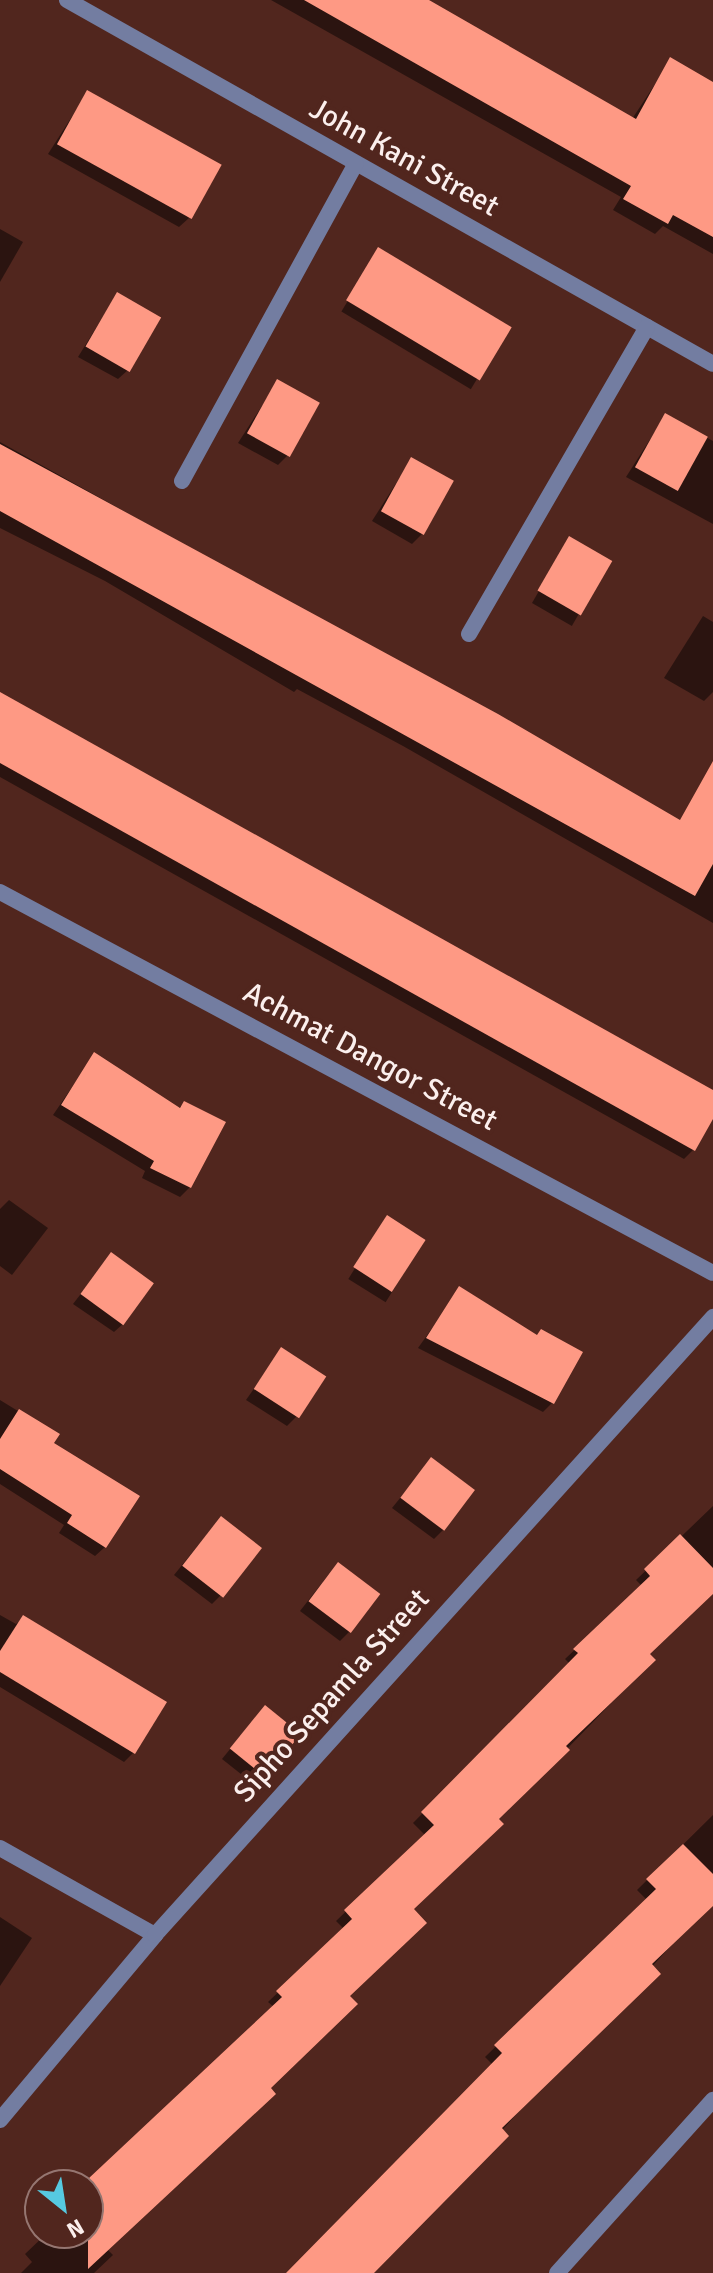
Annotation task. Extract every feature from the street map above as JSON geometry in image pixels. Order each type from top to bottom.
[{"type":"street","name":"John Kani Street","points":[[67,0],[713,364]]},
{"type":"street","points":[[182,481],[356,163]]},
{"type":"street","points":[[469,634],[647,327]]},
{"type":"street","name":"Achmat Dangor Street","points":[[0,892],[713,1273]]},
{"type":"street","name":"Sipho Sepamla Street","points":[[0,2120],[155,1935],[713,1317]]},
{"type":"street","points":[[0,1848],[155,1935]]},
{"type":"street","points":[[557,2273],[713,2100]]},
{"type":"building","points":[[304,0],[429,0],[636,119],[670,57],[713,82],[713,237],[673,215],[668,224],[623,199],[631,186]]},
{"type":"building","points":[[87,90],[222,165],[192,219],[57,144]]},
{"type":"building","points":[[378,247],[512,327],[480,380],[346,300]]},
{"type":"building","points":[[117,292],[161,318],[130,372],[86,347]]},
{"type":"building","points":[[277,379],[320,403],[290,457],[247,433]]},
{"type":"building","points":[[665,413],[708,437],[678,491],[635,467]]},
{"type":"building","points":[[0,444],[498,714],[680,820],[713,761],[713,864],[695,896],[0,511]]},
{"type":"building","points":[[411,457],[454,481],[424,535],[381,511]]},
{"type":"building","points":[[569,536],[612,561],[581,616],[538,591]]},
{"type":"building","points":[[0,692],[713,1090],[713,1119],[695,1151],[0,763]]},
{"type":"building","points":[[94,1052],[180,1108],[184,1101],[226,1122],[191,1188],[150,1168],[154,1161],[61,1105]]},
{"type":"building","points":[[387,1215],[426,1240],[392,1292],[353,1267]]},
{"type":"building","points":[[111,1252],[154,1283],[123,1325],[80,1294]]},
{"type":"building","points":[[459,1286],[537,1335],[541,1329],[583,1352],[554,1404],[426,1338]]},
{"type":"building","points":[[281,1347],[326,1376],[299,1418],[254,1389]]},
{"type":"building","points":[[19,1409],[60,1434],[54,1443],[140,1496],[106,1548],[67,1523],[72,1515],[0,1469],[0,1439]]},
{"type":"building","points":[[431,1457],[475,1490],[444,1531],[400,1498]]},
{"type":"building","points":[[221,1516],[262,1548],[223,1598],[182,1566]]},
{"type":"building","points":[[680,1534],[713,1568],[713,1594],[650,1654],[656,1660],[566,1746],[570,1750],[499,1819],[504,1824],[414,1909],[427,1923],[350,1996],[358,2004],[271,2088],[276,2094],[88,2269],[88,2249],[104,2249],[104,2169],[99,2169],[282,1997],[276,1991],[352,1919],[344,1910],[434,1825],[421,1812],[578,1653],[573,1649],[650,1576],[644,1569]]},
{"type":"building","points":[[338,1562],[380,1594],[351,1633],[309,1601]]},
{"type":"building","points":[[23,1615],[167,1702],[135,1754],[0,1672],[0,1651]]},
{"type":"building","points":[[265,1705],[301,1734],[266,1777],[230,1749]]},
{"type":"building","points":[[683,1844],[713,1874],[713,1906],[652,1964],[661,1974],[502,2128],[509,2136],[374,2273],[286,2273],[502,2053],[494,2045],[656,1889],[646,1879]]}]
